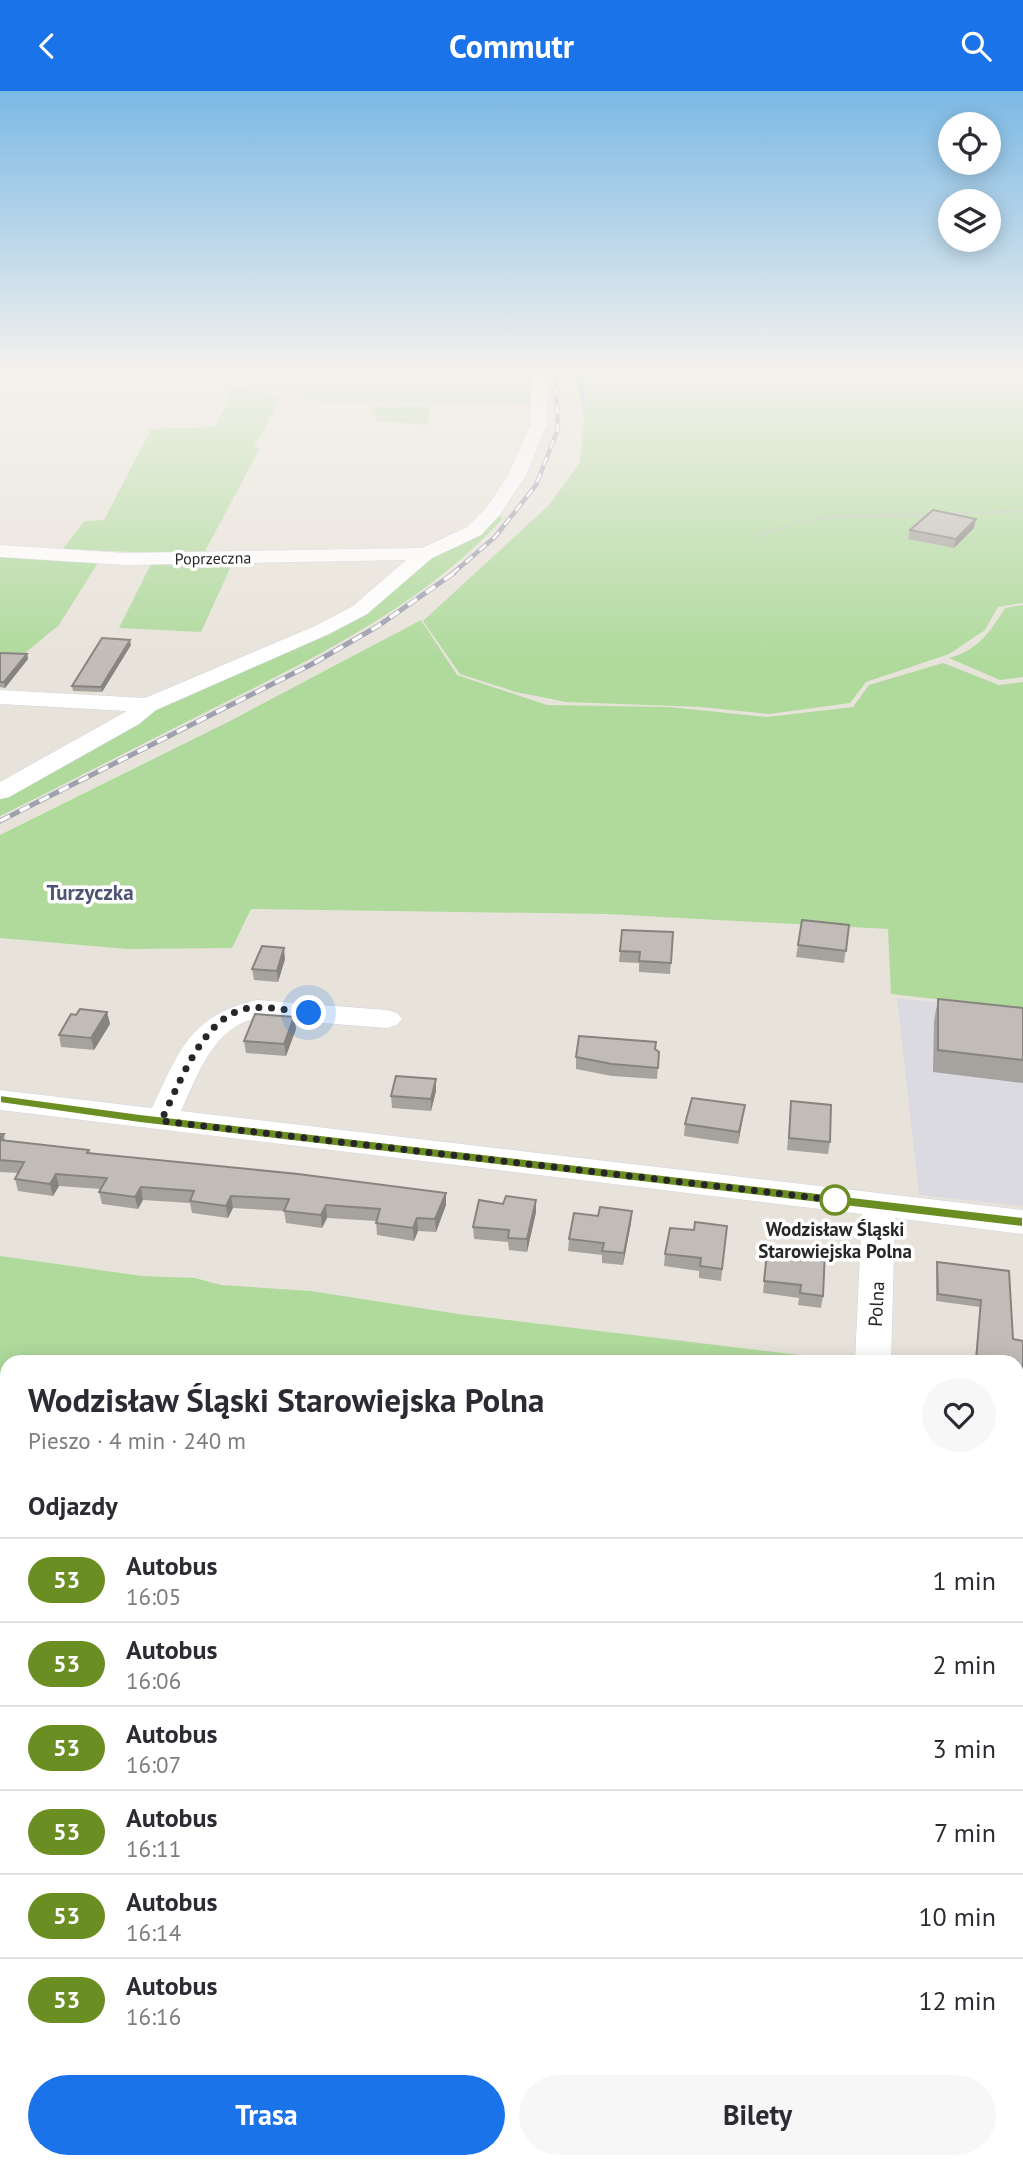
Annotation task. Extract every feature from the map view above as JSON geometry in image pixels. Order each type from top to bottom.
[{"type":"street","name":"Poprzeczna","points":[[0,792],[131,719],[148,705],[322,630],[360,610],[425,554],[474,531],[493,512],[521,466]]},
{"type":"street","name":"Poprzeczna","points":[[0,551],[125,559],[425,554]]},
{"type":"street","name":"Poprzeczna","points":[[0,697],[148,705]]},
{"type":"street","points":[[161,1121],[211,1030],[240,1010],[387,1019]]},
{"type":"street","points":[[0,1100],[1023,1222]]},
{"type":"street","name":"Polna","points":[[873,1355],[879,1205]]},
{"type":"path","points":[[757,537],[784,524],[817,516],[1023,511]]},
{"type":"shaded area","points":[[897,998],[1023,1012],[1023,1206],[919,1195]]},
{"type":"green space","points":[[132,466],[250,466],[203,555],[63,549],[84,521],[104,520]]},
{"type":"green space","points":[[578,466],[1023,466],[1023,603],[998,607],[985,630],[949,654],[866,682],[850,703],[769,714],[701,707],[566,702],[516,692],[460,674],[423,621],[549,505]]},
{"type":"green space","points":[[495,515],[503,518],[471,550],[400,606],[361,630],[322,653],[0,816],[0,797],[152,708],[304,642]]},
{"type":"green space","points":[[0,554],[99,561],[59,625],[20,657],[0,656]]},
{"type":"green space","points":[[250,560],[232,564],[201,632],[119,628],[152,562]]},
{"type":"green space","points":[[1023,605],[1023,677],[1000,680],[949,658],[968,650],[982,639],[1005,608]]},
{"type":"green space","points":[[421,620],[457,675],[547,705],[669,707],[767,717],[853,707],[869,685],[943,663],[999,685],[1023,682],[1023,1009],[891,994],[888,929],[607,914],[251,909],[232,948],[127,949],[0,938],[0,835],[230,721]]},
{"type":"green space","points":[[0,1256],[142,1276],[195,1278],[221,1285],[311,1291],[458,1314],[799,1355],[0,1355]]},
{"type":"building","points":[[933,510],[976,519],[956,539],[910,530]]},
{"type":"building","points":[[102,638],[130,640],[101,687],[72,686]]},
{"type":"building","points":[[0,653],[27,654],[4,682],[0,682]]},
{"type":"building","points":[[802,920],[849,925],[846,951],[798,945]]},
{"type":"building","points":[[622,930],[673,932],[671,963],[639,961],[640,952],[620,951]]},
{"type":"building","points":[[262,946],[284,948],[277,971],[252,969]]},
{"type":"building","points":[[938,999],[1023,1008],[1023,1060],[938,1050]]},
{"type":"building","points":[[80,1009],[107,1012],[91,1038],[59,1035],[71,1014],[76,1015]]},
{"type":"building","points":[[255,1014],[294,1017],[284,1044],[244,1041]]},
{"type":"building","points":[[579,1036],[656,1042],[655,1049],[659,1052],[658,1068],[612,1064],[576,1057]]},
{"type":"building","points":[[396,1076],[436,1079],[431,1099],[391,1096]]},
{"type":"building","points":[[692,1098],[745,1105],[739,1132],[685,1124]]},
{"type":"building","points":[[791,1101],[831,1105],[830,1142],[789,1138]]},
{"type":"building","points":[[0,1140],[89,1150],[87,1153],[298,1174],[446,1193],[435,1219],[417,1218],[413,1228],[376,1223],[380,1209],[326,1205],[321,1215],[284,1211],[289,1199],[231,1196],[226,1206],[190,1201],[194,1191],[141,1187],[135,1197],[99,1192],[107,1178],[56,1174],[50,1184],[15,1179],[24,1162],[0,1160]]},
{"type":"building","points":[[506,1196],[536,1200],[527,1239],[508,1238],[509,1230],[473,1227],[479,1200],[503,1204]]},
{"type":"building","points":[[600,1207],[632,1211],[624,1253],[602,1251],[604,1243],[569,1239],[574,1213],[598,1216]]},
{"type":"building","points":[[695,1222],[727,1226],[722,1269],[700,1266],[701,1258],[665,1254],[670,1228],[694,1230]]},
{"type":"building","points":[[793,1248],[825,1251],[823,1296],[800,1293],[801,1285],[764,1281],[767,1253],[792,1257]]},
{"type":"building","points":[[937,1262],[1009,1271],[1013,1339],[1023,1341],[1023,1355],[976,1355],[981,1300],[938,1294]]},
{"type":"railway","points":[[452,574],[495,537],[536,485],[543,466]]},
{"type":"railway","points":[[0,821],[314,663],[378,626],[454,573]]},
{"type":"bus line","name":"53","points":[[0,1099],[140,1118],[1023,1222]]},
{"type":"place","name":"Wodzisław Śląski Starowiejska Polna","points":[[835,1200]]},
{"type":"district","name":"Turzyczka","points":[[90,892]]},
{"type":"route","points":[[309,1013],[257,1009],[240,1010],[226,1017],[211,1030],[196,1053],[161,1121],[835,1200]]}]
